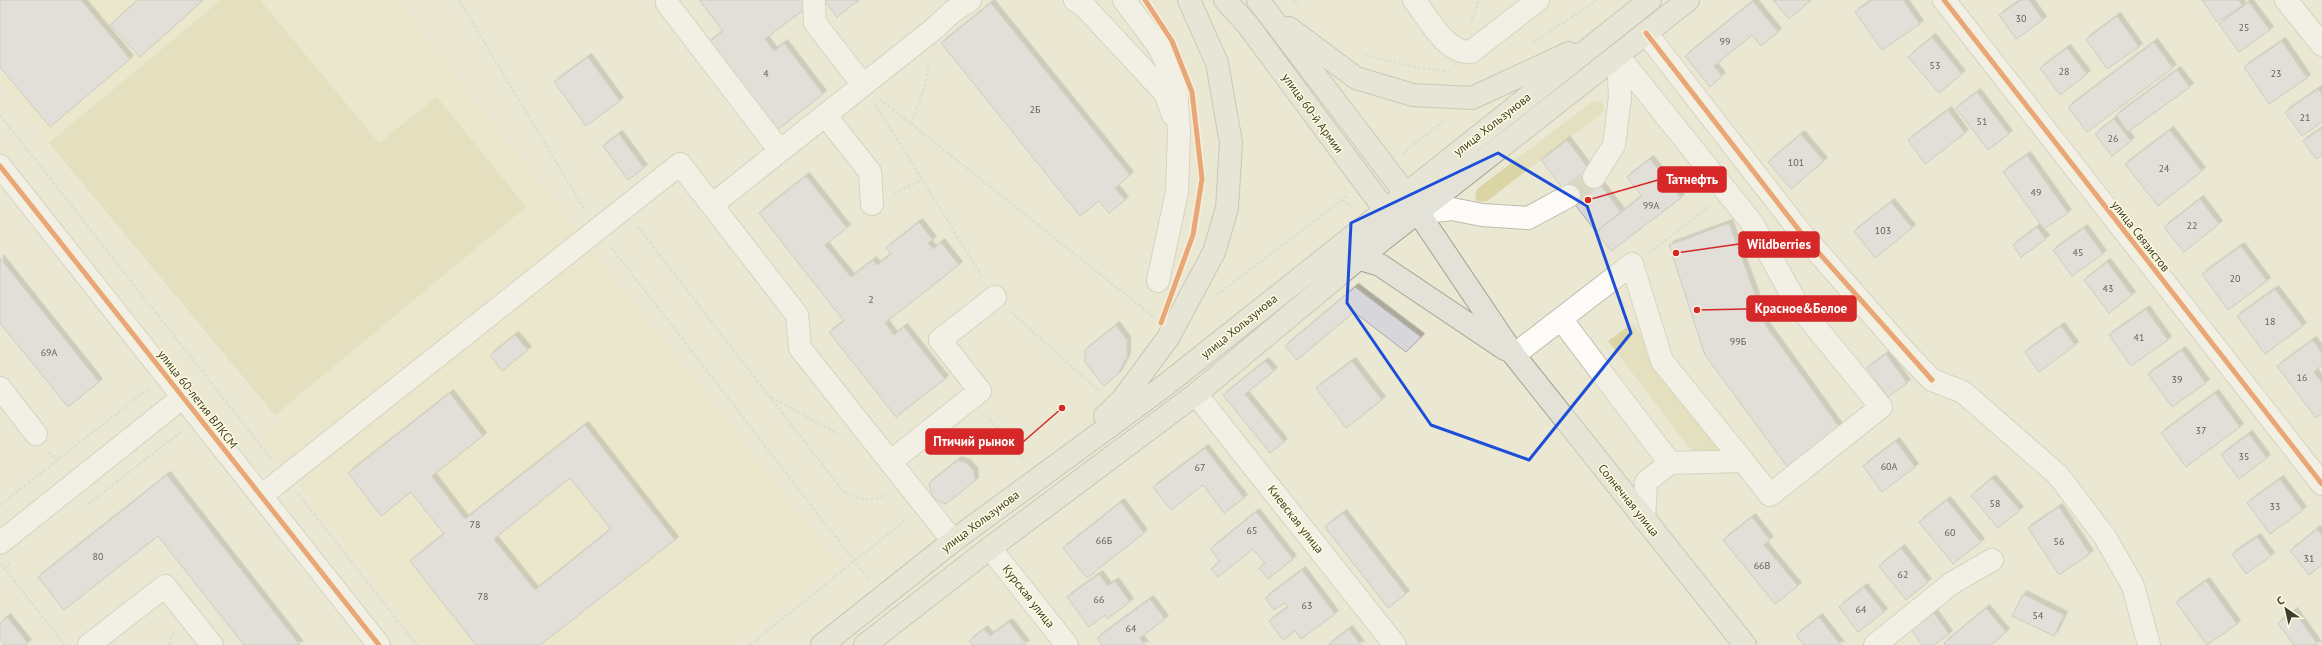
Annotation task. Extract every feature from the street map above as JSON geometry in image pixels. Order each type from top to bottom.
[{"type":"main road","points":[[1033,471],[1122,400],[1168,338],[1214,252],[1227,208],[1231,143],[1217,63],[1188,0]]},
{"type":"main road","name":"улица 60-й Армии","points":[[1225,0],[1247,24],[1398,228]]},
{"type":"main road","name":"улица Хользунова","points":[[822,645],[953,541],[1033,471],[1162,387],[1332,250],[1385,210],[1650,0]]},
{"type":"main road","name":"улица Хользунова","points":[[865,645],[990,548],[1196,394],[1358,259],[1688,0]]},
{"type":"main road","points":[[1262,5],[1356,78],[1413,95],[1472,98],[1601,39]]},
{"type":"main road","name":"улица 60-й Армии","points":[[1262,5],[1386,167],[1418,213]]},
{"type":"main road","name":"Солнечная улица","points":[[1418,213],[1514,355],[1745,645]]},
{"type":"main road","name":"Солнечная улица","points":[[1332,250],[1380,265],[1514,355]]},
{"type":"street","points":[[1075,0],[1085,7],[1165,93],[1179,132]]},
{"type":"street","points":[[1124,0],[1159,47],[1176,84],[1179,132],[1177,192],[1158,281]]},
{"type":"street","points":[[1414,0],[1450,47],[1461,52],[1471,52],[1531,2]]},
{"type":"street","name":"улица Связистов","points":[[1944,0],[2322,484]]},
{"type":"street","points":[[2286,0],[2322,45]]},
{"type":"street","points":[[668,1],[780,151]]},
{"type":"street","points":[[814,2],[815,23],[863,85]]},
{"type":"street","points":[[712,205],[935,28],[955,4]]},
{"type":"street","points":[[1646,33],[1802,234],[1932,380],[1963,392],[2058,475],[2105,537],[2133,586],[2149,645]]},
{"type":"street","points":[[1594,177],[1614,145],[1620,97],[1618,56]]},
{"type":"street","points":[[1514,355],[1632,264],[1662,361],[1744,460],[1770,495],[1881,407],[1797,304],[1752,223],[1618,56]]},
{"type":"street","points":[[825,115],[870,172],[872,204]]},
{"type":"street","points":[[261,496],[680,164],[797,315],[800,348],[953,541]]},
{"type":"street","name":"улица 60-летия ВЛКСМ","points":[[0,166],[380,645]]},
{"type":"street","points":[[1418,213],[1452,209],[1482,215],[1528,218],[1569,196]]},
{"type":"street","points":[[890,462],[980,391],[940,340],[995,297]]},
{"type":"street","points":[[1561,319],[1670,463]]},
{"type":"street","points":[[0,388],[36,434]]},
{"type":"street","name":"Киевская улица","points":[[1196,394],[1395,645]]},
{"type":"street","points":[[0,543],[183,397]]},
{"type":"street","points":[[1644,519],[1646,482],[1670,463],[1744,460]]},
{"type":"street","name":"Курская улица","points":[[990,548],[1067,645]]},
{"type":"street","points":[[1875,645],[1952,582],[1992,560]]},
{"type":"street","points":[[89,645],[165,586],[212,645]]},
{"type":"path","points":[[459,0],[597,230],[873,584]]},
{"type":"path","points":[[1294,0],[1301,9]]},
{"type":"path","points":[[911,124],[926,86],[935,28]]},
{"type":"path","points":[[1362,54],[1415,67]]},
{"type":"path","points":[[863,85],[1161,323]]},
{"type":"path","points":[[863,85],[995,297],[1103,395]]},
{"type":"path","points":[[1386,167],[1472,98]]},
{"type":"path","points":[[0,115],[417,645]]},
{"type":"path","points":[[872,204],[922,180]]},
{"type":"path","points":[[1194,288],[1214,297],[1364,183]]},
{"type":"path","points":[[624,209],[843,491],[861,500],[877,499],[908,485]]},
{"type":"path","points":[[1632,264],[1691,221]]},
{"type":"path","points":[[0,506],[148,389]]},
{"type":"path","points":[[768,396],[842,436]]},
{"type":"path","points":[[971,398],[1033,471]]},
{"type":"path","points":[[84,507],[182,431]]},
{"type":"path","points":[[750,645],[924,505]]},
{"type":"path","points":[[4,569],[16,559]]},
{"type":"path","points":[[0,563],[65,645]]},
{"type":"highlighted area","points":[[1498,153],[1587,206],[1631,333],[1529,460],[1431,425],[1347,303],[1351,223]]},
{"type":"shaded area","points":[[0,0],[396,0],[838,564],[735,645],[424,645],[262,438],[282,421],[49,143],[0,80]]},
{"type":"shaded area","points":[[221,0],[260,0],[379,143],[437,97],[526,207],[275,415],[49,143]]},
{"type":"shaded area","points":[[1597,101],[1602,103],[1604,109],[1601,114],[1487,201],[1481,202],[1476,200],[1475,194],[1477,189],[1592,102]]},
{"type":"shaded area","points":[[1633,323],[1725,449],[1697,458],[1608,341]]},
{"type":"building","points":[[0,0],[81,0],[130,59],[50,127],[0,67]]},
{"type":"building","points":[[138,0],[203,0],[140,57],[110,25]]},
{"type":"building","points":[[699,0],[817,0],[765,39],[774,51],[784,43],[823,94],[772,134],[704,46],[723,31]]},
{"type":"building","points":[[824,0],[859,0],[837,17]]},
{"type":"building","points":[[1773,0],[1811,0],[1789,19]]},
{"type":"building","points":[[1872,0],[1903,0],[1920,24],[1882,50],[1855,12]]},
{"type":"building","points":[[2021,0],[2029,0],[2043,20],[2016,39],[1999,15]]},
{"type":"building","points":[[2202,0],[2239,0],[2242,6],[2217,22]]},
{"type":"building","points":[[1753,1],[1778,32],[1761,46],[1752,35],[1714,66],[1722,76],[1710,87],[1685,56]]},
{"type":"building","points":[[2249,2],[2270,30],[2239,52],[2219,24]]},
{"type":"building","points":[[991,3],[1130,175],[1115,188],[1125,200],[1109,213],[1099,201],[1080,216],[941,43]]},
{"type":"building","points":[[2117,16],[2139,47],[2107,69],[2086,39]]},
{"type":"building","points":[[1932,37],[1962,74],[1939,93],[1908,57]]},
{"type":"building","points":[[2282,41],[2307,78],[2269,104],[2244,67]]},
{"type":"building","points":[[2154,42],[2173,68],[2087,132],[2068,107]]},
{"type":"building","points":[[2067,48],[2087,74],[2060,95],[2040,68]]},
{"type":"building","points":[[588,57],[620,101],[586,126],[554,82]]},
{"type":"building","points":[[2177,70],[2190,87],[2128,132],[2116,115]]},
{"type":"building","points":[[2318,89],[2322,94],[2322,122],[2302,136],[2285,112]]},
{"type":"building","points":[[1977,92],[2009,134],[1988,150],[1956,108]]},
{"type":"building","points":[[1948,110],[1965,133],[1925,164],[1908,140]]},
{"type":"building","points":[[2114,119],[2131,141],[2112,156],[2095,134]]},
{"type":"building","points":[[2322,128],[2322,155],[2316,159],[2303,141]]},
{"type":"building","points":[[2170,130],[2202,171],[2158,206],[2125,164]]},
{"type":"building","points":[[619,134],[644,168],[628,180],[603,146]]},
{"type":"building","points":[[1801,134],[1824,161],[1791,189],[1768,162]]},
{"type":"building","points":[[1567,140],[1621,212],[1596,232],[1541,160]]},
{"type":"building","points":[[2027,155],[2068,213],[2044,229],[2003,172]]},
{"type":"building","points":[[1650,159],[1681,198],[1611,251],[1596,232],[1642,196],[1627,177]]},
{"type":"building","points":[[806,176],[847,228],[825,245],[851,277],[873,260],[877,265],[891,254],[886,248],[919,222],[933,240],[928,243],[933,249],[941,242],[959,265],[885,323],[894,335],[904,327],[945,379],[896,417],[829,332],[844,321],[759,213]]},
{"type":"building","points":[[2200,199],[2219,224],[2184,252],[2164,227]]},
{"type":"building","points":[[1891,202],[1912,228],[1875,258],[1854,231]]},
{"type":"building","points":[[1729,223],[1767,327],[1840,428],[1788,468],[1705,355],[1669,245]]},
{"type":"building","points":[[2037,227],[2046,239],[2021,257],[2013,245]]},
{"type":"building","points":[[2084,228],[2103,254],[2072,276],[2053,250]]},
{"type":"building","points":[[2241,246],[2267,281],[2228,310],[2202,274]]},
{"type":"building","points":[[0,258],[99,382],[68,407],[0,323]]},
{"type":"building","points":[[2107,262],[2132,295],[2109,313],[2084,280]]},
{"type":"building","points":[[1355,287],[1421,337],[1406,352],[1354,312],[1297,360],[1285,346]]},
{"type":"building","points":[[2275,289],[2303,326],[2265,354],[2237,316]]},
{"type":"building","points":[[2146,309],[2168,340],[2131,366],[2109,335]]},
{"type":"building","points":[[1116,325],[1127,340],[1127,357],[1118,374],[1104,386],[1085,362],[1085,350]]},
{"type":"building","points":[[2061,326],[2075,345],[2039,372],[2025,352]]},
{"type":"building","points":[[515,335],[528,350],[502,371],[490,355]]},
{"type":"building","points":[[2313,340],[2322,353],[2322,365],[2314,372],[2322,383],[2322,413],[2316,418],[2277,366]]},
{"type":"building","points":[[2182,350],[2206,383],[2172,407],[2148,374]]},
{"type":"building","points":[[1886,354],[1907,383],[1888,397],[1867,368]]},
{"type":"building","points":[[1265,361],[1274,371],[1245,394],[1284,442],[1270,453],[1223,395]]},
{"type":"building","points":[[1352,361],[1382,400],[1346,428],[1316,388]]},
{"type":"building","points":[[450,393],[483,436],[432,476],[465,519],[585,425],[675,540],[540,645],[476,645],[410,561],[444,534],[411,492],[381,516],[348,473]],"holes":[[[570,478],[611,529],[535,590],[494,539]]]},
{"type":"building","points":[[2215,393],[2240,427],[2186,467],[2161,433]]},
{"type":"building","points":[[2249,434],[2267,458],[2239,479],[2221,455]]},
{"type":"building","points":[[1896,441],[1915,467],[1882,492],[1863,466]]},
{"type":"building","points":[[1205,448],[1244,498],[1224,513],[1203,485],[1171,510],[1153,487]]},
{"type":"building","points":[[958,460],[967,463],[974,471],[975,481],[946,504],[936,500],[931,493],[929,483]]},
{"type":"building","points":[[167,475],[300,645],[244,645],[158,536],[64,610],[38,577]]},
{"type":"building","points":[[1992,478],[2020,510],[1998,528],[1971,496]]},
{"type":"building","points":[[2280,479],[2303,510],[2270,534],[2247,503]]},
{"type":"building","points":[[1947,500],[1981,542],[1953,564],[1919,522]]},
{"type":"building","points":[[1121,502],[1144,533],[1087,578],[1063,548]]},
{"type":"building","points":[[2059,507],[2090,554],[2059,575],[2028,528]]},
{"type":"building","points":[[1256,512],[1293,559],[1268,579],[1259,568],[1265,563],[1253,549],[1218,577],[1211,569],[1220,561],[1210,549]]},
{"type":"building","points":[[1343,513],[1406,594],[1388,608],[1325,527]]},
{"type":"building","points":[[1752,517],[1770,540],[1764,545],[1798,586],[1775,604],[1723,540]]},
{"type":"building","points":[[2317,529],[2322,536],[2322,565],[2309,575],[2290,551]]},
{"type":"building","points":[[2257,537],[2271,556],[2246,574],[2232,554]]},
{"type":"building","points":[[1901,548],[1928,582],[1906,600],[1879,566]]},
{"type":"building","points":[[1302,570],[1335,614],[1301,639],[1295,631],[1283,640],[1269,621],[1288,607],[1285,603],[1274,610],[1265,598]]},
{"type":"building","points":[[1099,574],[1108,586],[1115,581],[1130,602],[1107,619],[1105,615],[1089,627],[1067,597]]},
{"type":"building","points":[[2206,581],[2237,624],[2207,645],[2176,602]]},
{"type":"building","points":[[1864,587],[1884,612],[1858,632],[1839,607]]},
{"type":"building","points":[[2023,594],[2064,615],[2054,636],[2012,616]]},
{"type":"building","points":[[1150,599],[1165,619],[1140,638],[1145,645],[1102,645],[1097,638]]},
{"type":"building","points":[[1986,608],[2006,632],[1991,645],[1945,645],[1944,643]]},
{"type":"building","points":[[2294,611],[2318,645],[2294,645],[2278,623]]},
{"type":"building","points":[[1934,613],[1949,634],[1934,645],[1922,645],[1911,629]]},
{"type":"building","points":[[7,617],[28,643],[25,645],[5,645],[0,639],[0,623]]},
{"type":"building","points":[[1819,617],[1841,645],[1804,645],[1796,635]]},
{"type":"building","points":[[1009,622],[1026,644],[973,645],[969,641],[984,629],[990,636]]},
{"type":"building","points":[[1349,629],[1361,645],[1328,645]]},
{"type":"tunnel","points":[[1569,196],[1594,177]]},
{"type":"cycle path","points":[[1145,0],[1172,41],[1192,92],[1202,179],[1193,235],[1161,323]]},
{"type":"cycle path","points":[[1944,0],[2322,484]]},
{"type":"cycle path","points":[[1646,33],[1802,234],[1932,380]]},
{"type":"cycle path","points":[[0,166],[379,645]]},
{"type":"place","name":"Татнефть","points":[[1588,200]]},
{"type":"place","name":"Wildberries","points":[[1676,253]]},
{"type":"place","name":"Красное&Белое","points":[[1697,310]]},
{"type":"place","name":"Птичий рынок","points":[[1062,408]]}]
